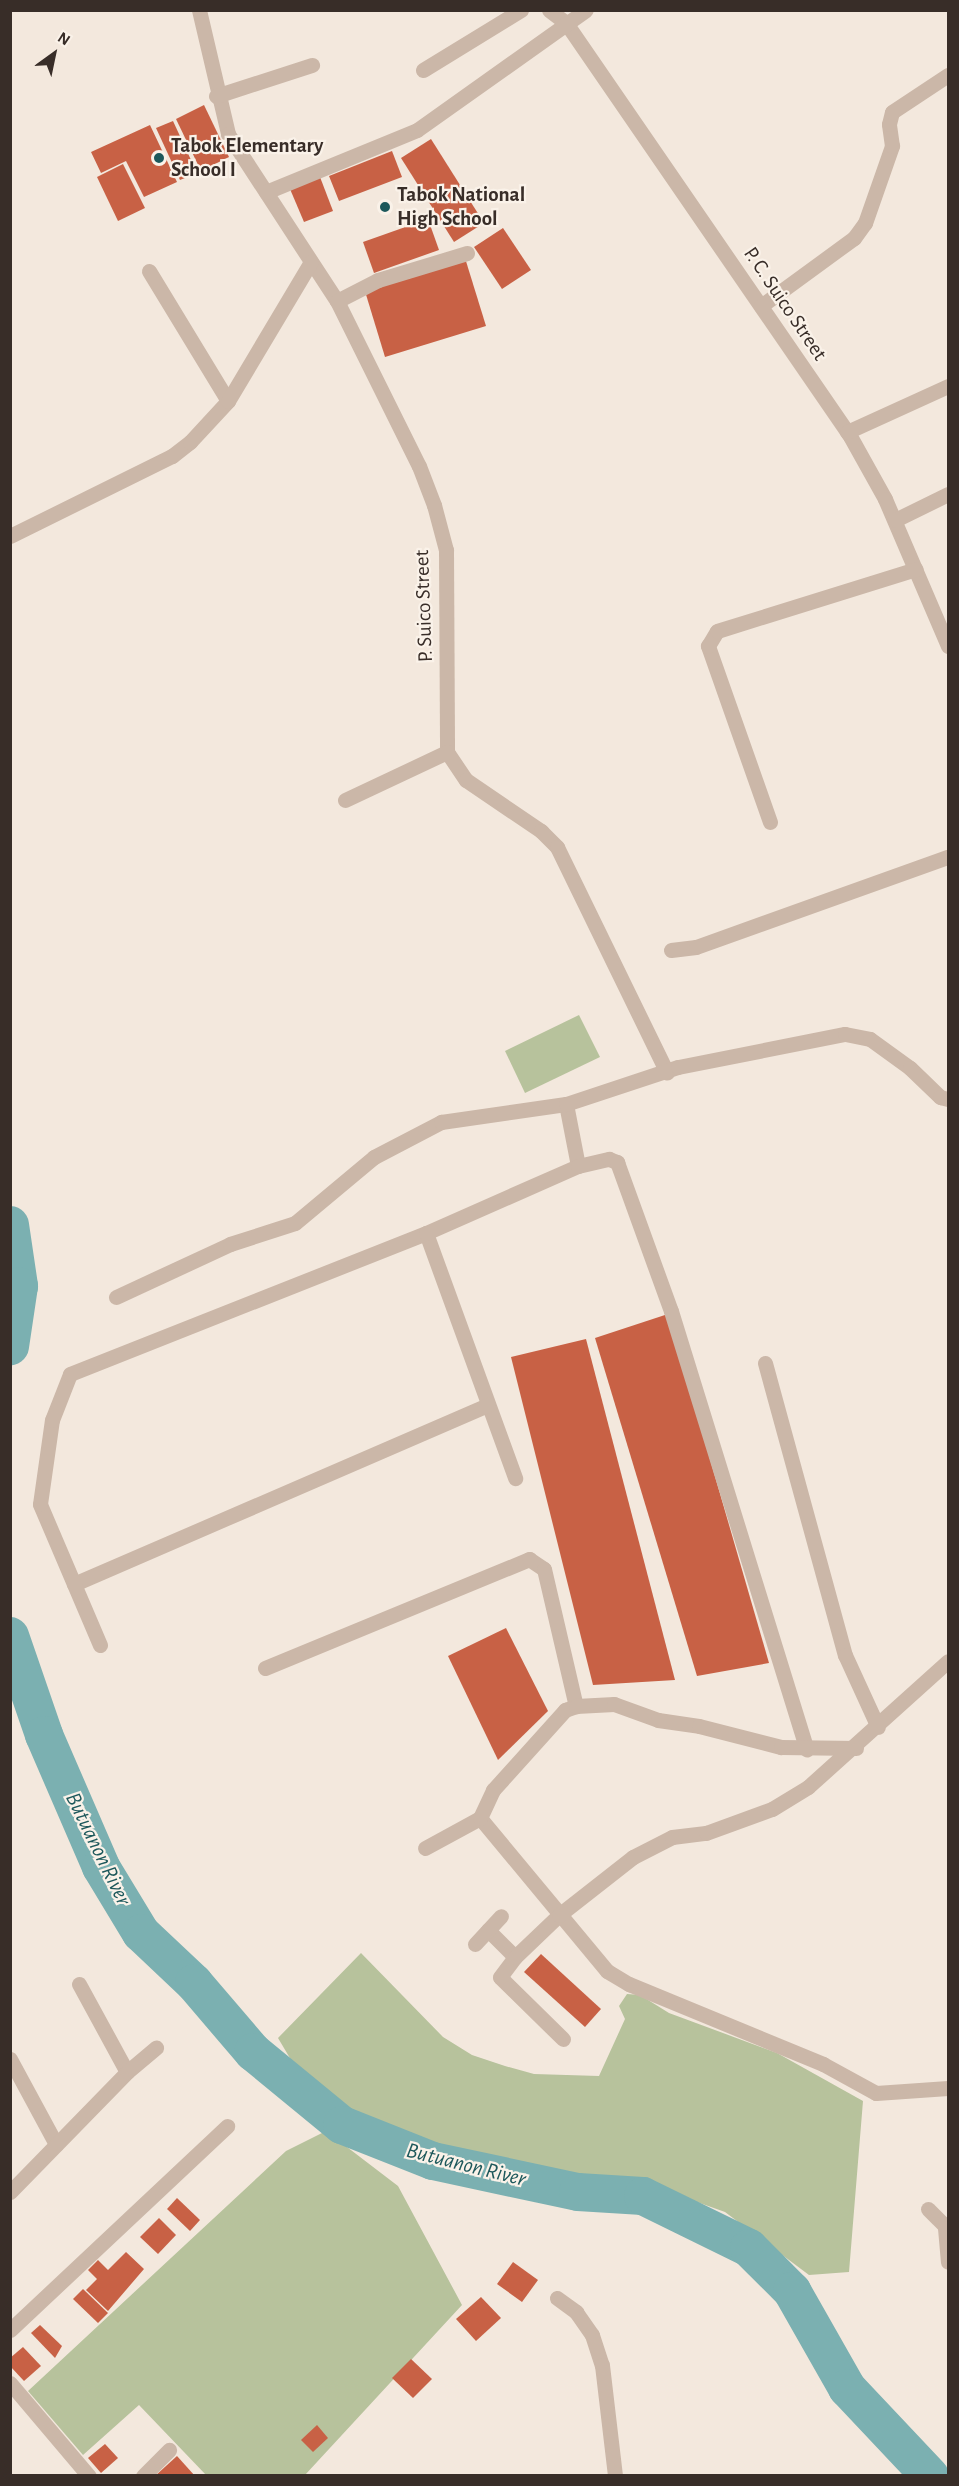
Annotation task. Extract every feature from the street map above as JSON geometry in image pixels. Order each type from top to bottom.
[{"type":"street","name":"P. Suico Street","points":[[199,10],[216,96],[228,134],[337,301],[419,466],[446,550],[447,752]]},
{"type":"street","points":[[423,70],[521,10]]},
{"type":"street","name":"P. C. Suico Street","points":[[549,10],[566,23],[847,432],[895,520],[947,638]]},
{"type":"street","points":[[267,192],[417,130],[586,10]]},
{"type":"street","points":[[216,96],[312,65]]},
{"type":"street","points":[[761,306],[854,238],[865,223],[892,146],[889,124],[892,112],[948,75]]},
{"type":"street","points":[[337,301],[378,280],[467,253]]},
{"type":"street","points":[[10,537],[172,456],[190,442],[228,401],[311,262]]},
{"type":"street","points":[[150,271],[228,401]]},
{"type":"street","points":[[847,432],[948,386]]},
{"type":"street","points":[[895,520],[948,494]]},
{"type":"street","points":[[770,822],[708,646],[717,631],[916,569]]},
{"type":"street","points":[[345,800],[447,752],[466,780],[541,831],[557,848],[667,1073]]},
{"type":"street","points":[[671,950],[696,947],[828,897],[916,871],[948,856]]},
{"type":"street","points":[[116,1298],[230,1244],[295,1223],[374,1157],[441,1122],[566,1104],[757,1048],[846,1034],[870,1039],[940,1097],[948,1099]]},
{"type":"street","points":[[566,1104],[578,1166]]},
{"type":"street","points":[[100,1646],[40,1504],[52,1420],[70,1374],[426,1233],[578,1166],[603,1159],[617,1162],[671,1311],[807,1749]]},
{"type":"street","points":[[426,1233],[515,1478]]},
{"type":"street","points":[[765,1363],[845,1656],[878,1726]]},
{"type":"street","points":[[74,1584],[488,1405]]},
{"type":"street","points":[[265,1668],[529,1559],[544,1569],[576,1706]]},
{"type":"street","points":[[563,2039],[500,1977],[515,1957],[559,1915],[633,1857],[672,1837],[706,1833],[772,1809],[808,1787],[856,1748],[948,1661]]},
{"type":"street","points":[[425,1848],[480,1818],[493,1790],[565,1710],[576,1706],[614,1704],[677,1725],[699,1726],[781,1747],[856,1748]]},
{"type":"street","points":[[480,1818],[607,1971],[629,1984],[746,2029],[876,2093],[948,2088]]},
{"type":"street","points":[[475,1944],[501,1916]]},
{"type":"street","points":[[488,1929],[515,1957]]},
{"type":"street","points":[[79,1984],[128,2072]]},
{"type":"street","points":[[10,2192],[128,2072],[156,2048]]},
{"type":"street","points":[[10,2059],[56,2144]]},
{"type":"street","points":[[10,2330],[227,2126]]},
{"type":"street","points":[[928,2209],[947,2229],[948,2262]]},
{"type":"street","points":[[557,2298],[576,2312],[596,2345],[602,2365],[615,2475]]},
{"type":"street","points":[[10,2383],[89,2475]]},
{"type":"street","points":[[143,2475],[169,2450]]},
{"type":"green space","points":[[579,1015],[600,1057],[525,1093],[505,1051]]},
{"type":"green space","points":[[361,1953],[443,2037],[472,2055],[505,2066],[534,2074],[599,2076],[625,2019],[619,2006],[627,1994],[640,1995],[669,2013],[777,2053],[863,2101],[849,2272],[809,2275],[725,2212],[641,2182],[573,2180],[479,2163],[381,2133],[350,2118],[297,2070],[278,2038]]},
{"type":"green space","points":[[326,2131],[398,2186],[462,2305],[305,2475],[206,2475],[139,2405],[83,2455],[28,2391],[286,2151]]},
{"type":"building","points":[[204,105],[229,157],[201,171],[176,119]]},
{"type":"building","points":[[173,121],[197,173],[180,180],[156,128]]},
{"type":"building","points":[[150,125],[177,182],[144,197],[126,161],[101,173],[91,152]]},
{"type":"building","points":[[431,139],[484,223],[454,242],[401,158]]},
{"type":"building","points":[[392,151],[402,177],[339,201],[329,176]]},
{"type":"building","points":[[123,164],[145,208],[118,221],[97,177]]},
{"type":"building","points":[[320,177],[333,211],[304,222],[290,189]]},
{"type":"building","points":[[428,219],[439,250],[374,273],[363,242]]},
{"type":"building","points":[[503,228],[531,270],[502,289],[474,247]]},
{"type":"building","points":[[465,258],[486,326],[385,357],[364,288]]},
{"type":"building","points":[[668,1314],[769,1663],[697,1676],[595,1338]]},
{"type":"building","points":[[586,1339],[675,1680],[593,1685],[511,1357]]},
{"type":"building","points":[[506,1628],[548,1711],[498,1760],[448,1656]]},
{"type":"building","points":[[541,1954],[601,2009],[585,2027],[524,1972]]},
{"type":"building","points":[[177,2198],[200,2220],[190,2231],[167,2209]]},
{"type":"building","points":[[159,2218],[176,2235],[158,2254],[140,2237]]},
{"type":"building","points":[[126,2252],[144,2269],[108,2311],[86,2290],[97,2279],[88,2270],[98,2260],[108,2270]]},
{"type":"building","points":[[513,2262],[538,2280],[522,2302],[497,2284]]},
{"type":"building","points":[[83,2289],[108,2313],[98,2323],[73,2299]]},
{"type":"building","points":[[481,2297],[501,2318],[476,2341],[456,2319]]},
{"type":"building","points":[[40,2325],[62,2346],[55,2358],[31,2333]]},
{"type":"building","points":[[23,2347],[41,2366],[24,2381],[10,2366],[10,2358]]},
{"type":"building","points":[[411,2359],[432,2379],[413,2398],[392,2378]]},
{"type":"building","points":[[317,2425],[328,2438],[313,2452],[301,2440]]},
{"type":"building","points":[[105,2444],[118,2458],[101,2473],[88,2458]]},
{"type":"building","points":[[177,2456],[195,2476],[155,2476]]},
{"type":"waterway","name":"Butuanon River","points":[[10,1225],[19,1286],[10,1346]]},
{"type":"waterway","name":"Butuanon River","points":[[10,1636],[44,1735],[101,1867],[141,1933],[194,1983],[253,2052],[342,2125],[433,2161],[578,2192],[643,2196],[749,2248],[792,2291],[847,2388],[930,2476]]},
{"type":"place","name":"Tabok Elementary School I","points":[[159,158]]},
{"type":"place","name":"Tabok National High School","points":[[385,207]]}]
